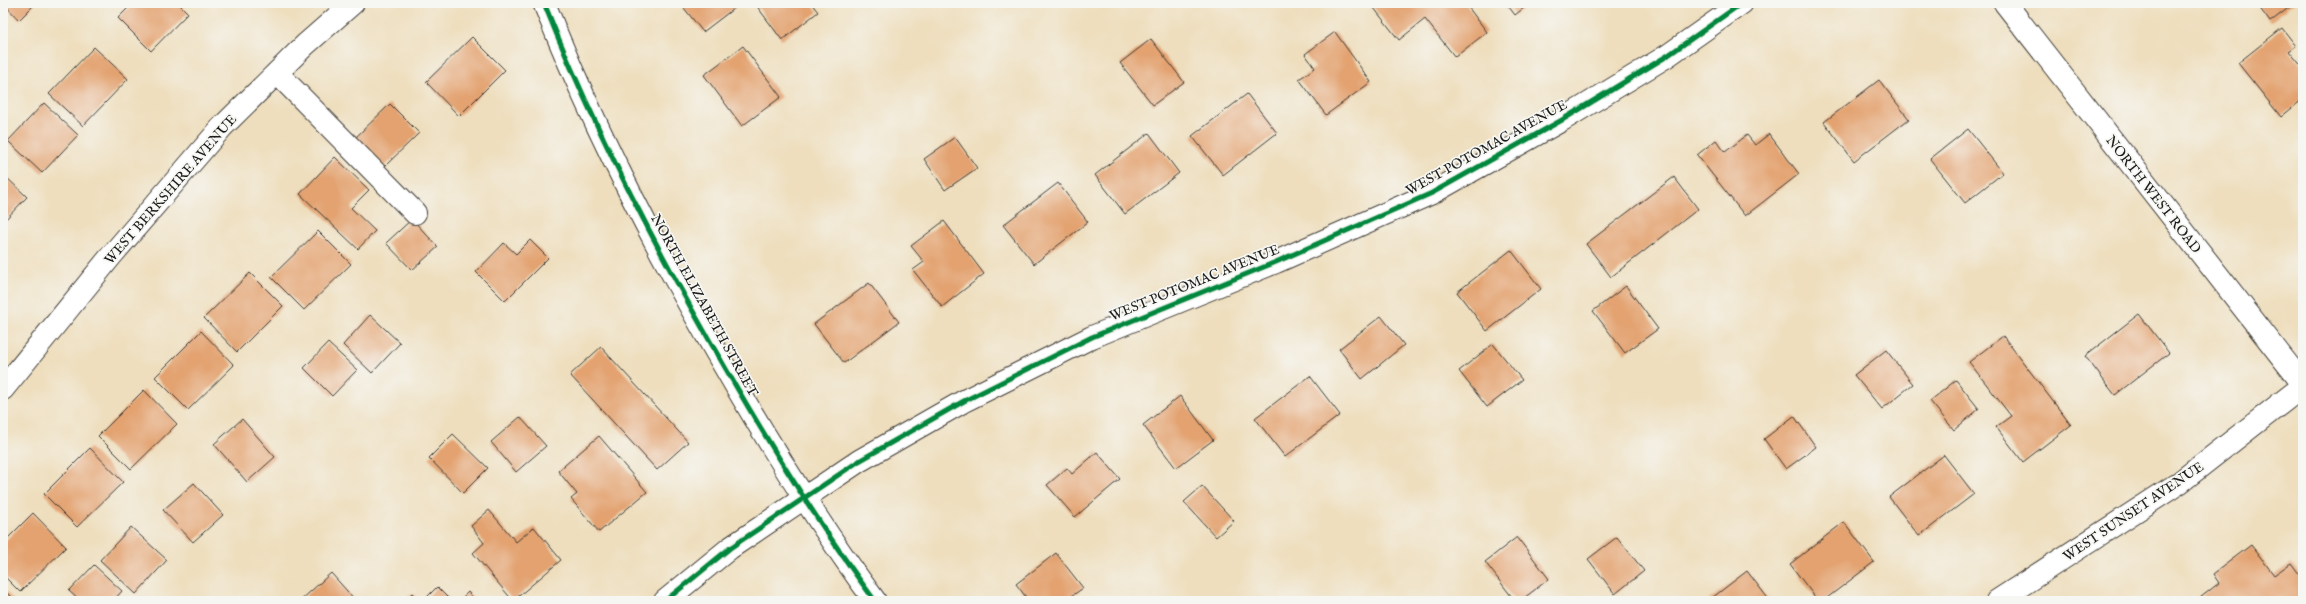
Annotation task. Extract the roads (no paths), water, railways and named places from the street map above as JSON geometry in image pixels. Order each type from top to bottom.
[{"type":"street","name":"WEST BERKSHIRE AVENUE","points":[[3,389],[111,256],[222,127],[277,73],[353,3]]},
{"type":"street","name":"NORTH ELIZABETH STREET","points":[[544,3],[590,114],[683,295],[762,431],[852,570],[875,601]]},
{"type":"street","name":"WEST POTOMAC AVENUE","points":[[665,601],[730,548],[805,497],[859,461],[964,401],[1092,337],[1276,262],[1432,193],[1576,112],[1667,56],[1742,3]]},
{"type":"street","name":"NORTH WEST ROAD","points":[[2004,3],[2303,385]]},
{"type":"street","points":[[277,73],[415,214]]},
{"type":"street","name":"WEST SUNSET AVENUE","points":[[1997,601],[2179,483],[2303,385]]}]
